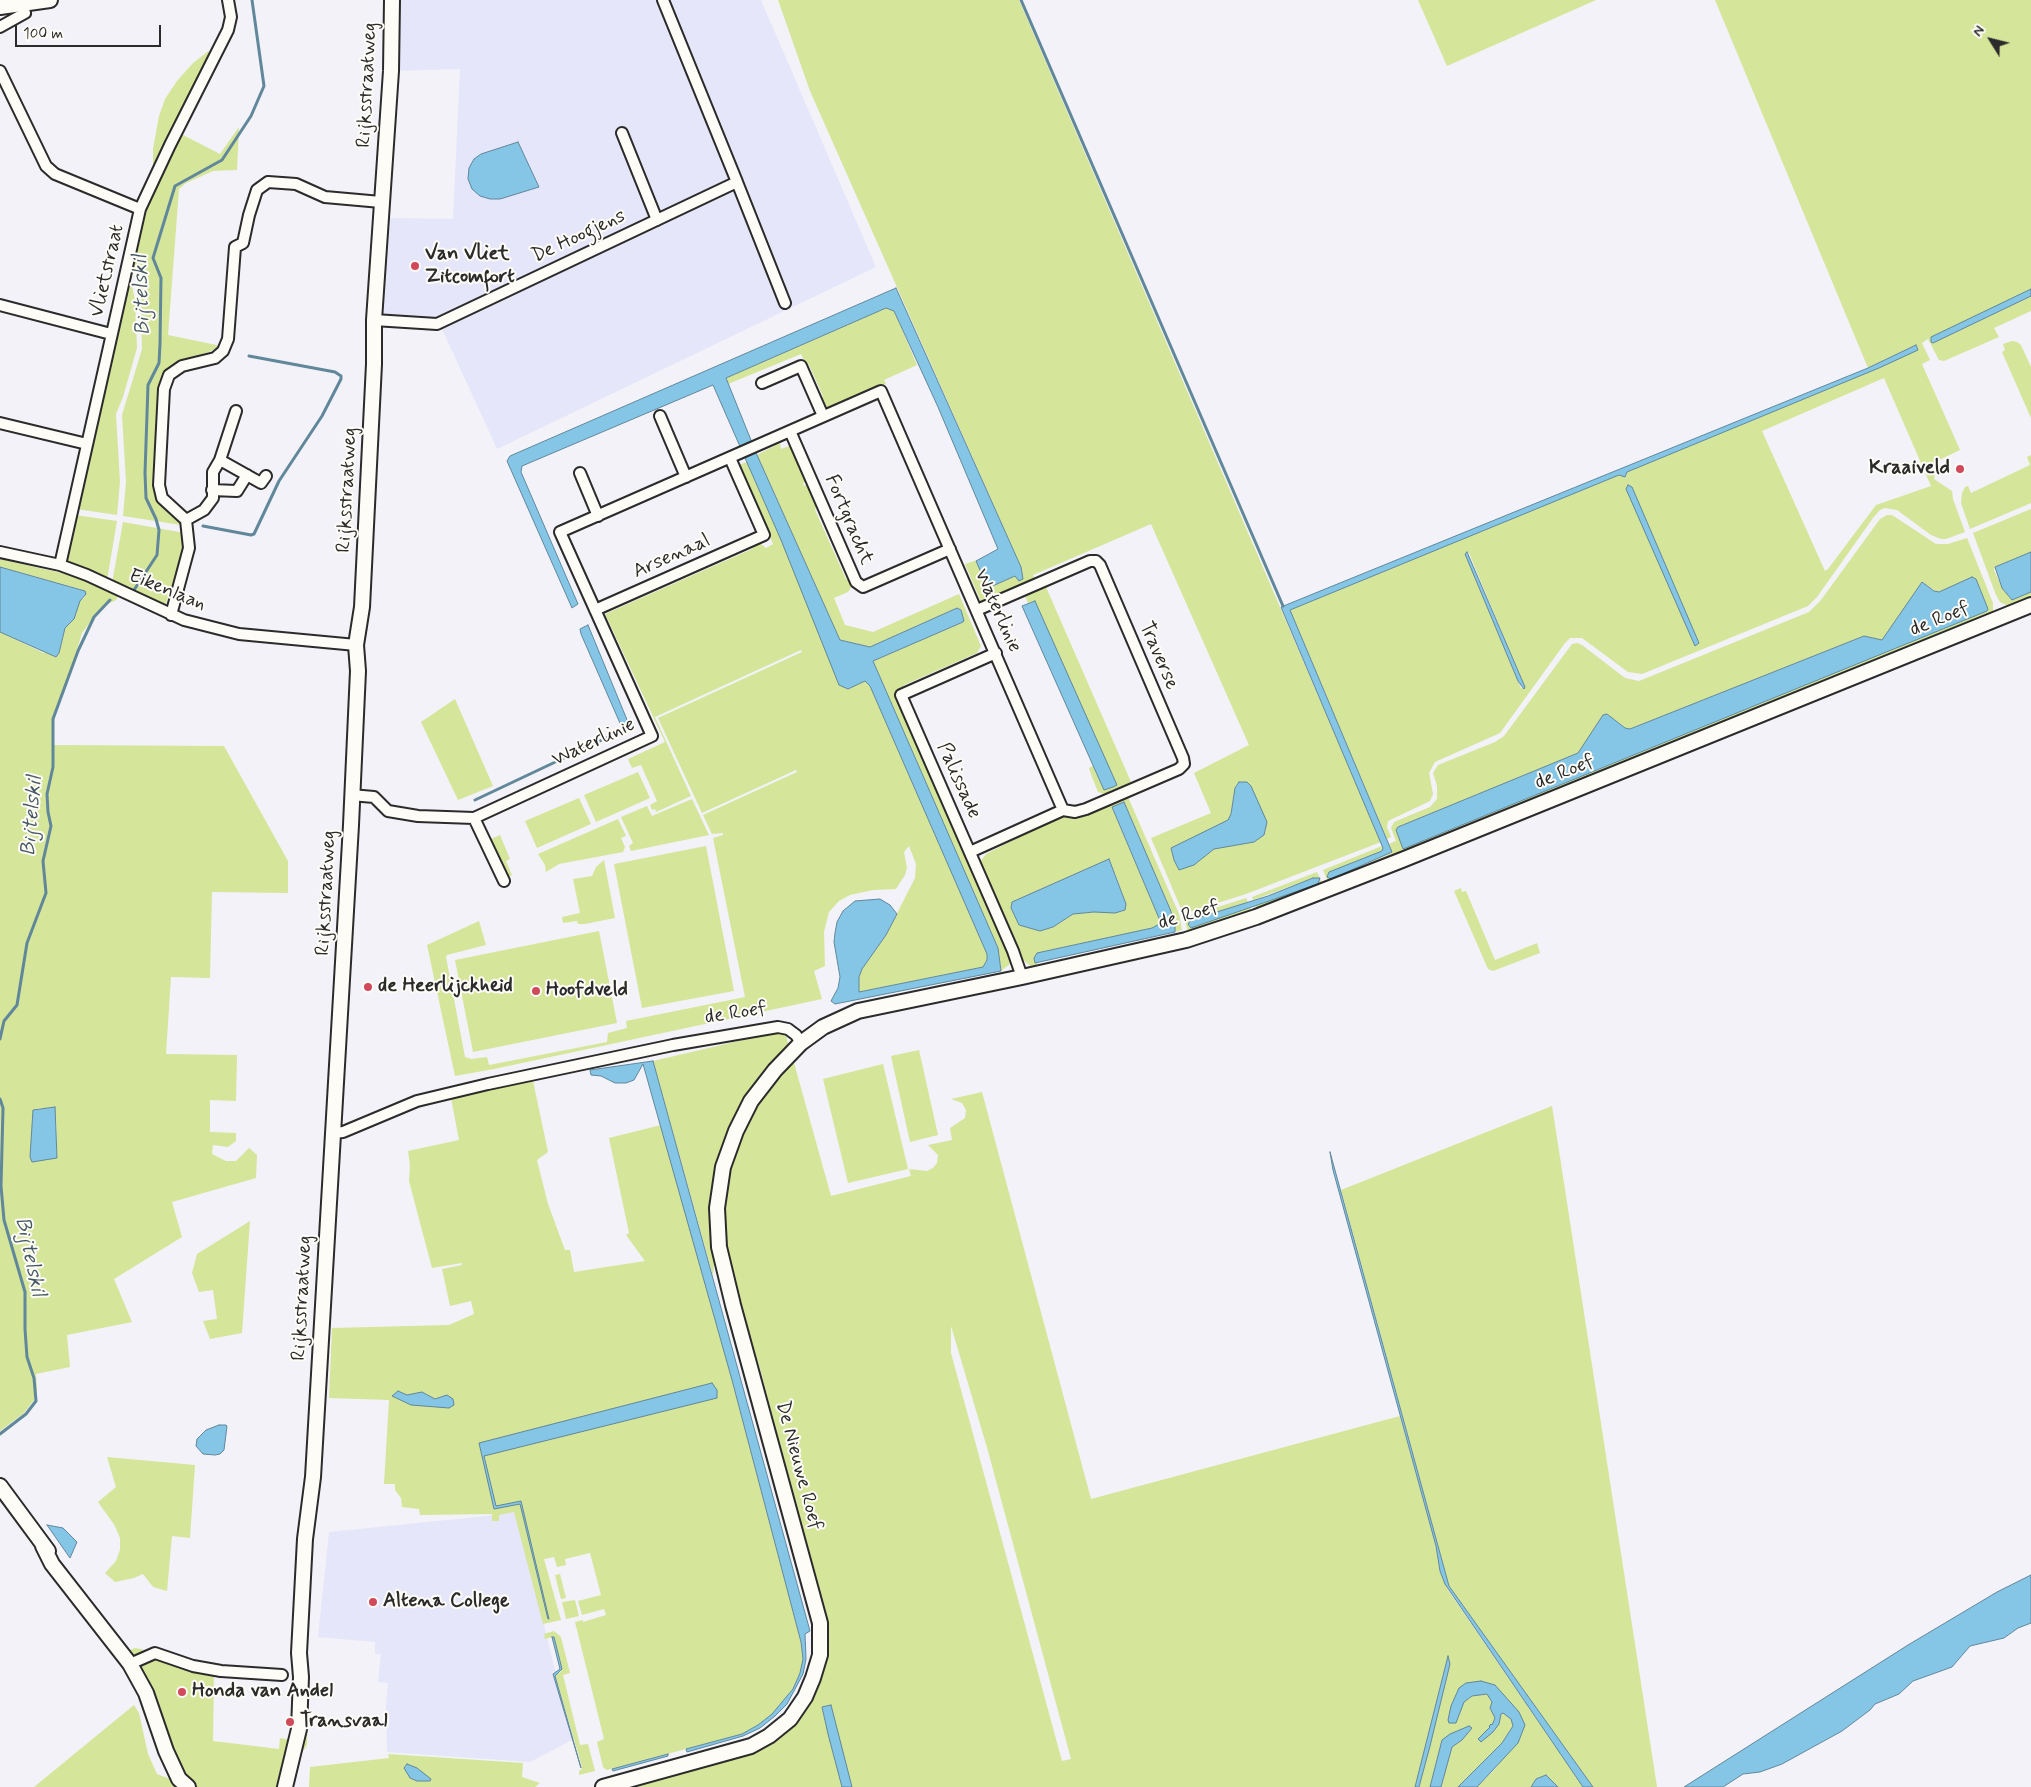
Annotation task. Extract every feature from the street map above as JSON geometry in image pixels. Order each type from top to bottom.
[{"type":"street","points":[[0,7],[49,0]]},
{"type":"street","name":"Vlietstraat","points":[[60,565],[140,209],[228,30],[231,17],[228,0]]},
{"type":"street","name":"Rijksstraatweg","points":[[285,1787],[299,1729],[302,1677],[298,1653],[305,1539],[313,1477],[333,1133],[358,671],[356,645],[362,607],[374,374],[374,320],[391,71],[392,0]]},
{"type":"street","points":[[662,0],[737,182],[784,303]]},
{"type":"street","points":[[0,27],[25,13],[22,4]]},
{"type":"street","points":[[0,71],[46,166],[55,174],[140,209]]},
{"type":"street","name":"De Hoogjens","points":[[622,133],[657,220]]},
{"type":"street","points":[[171,615],[189,548],[186,520],[162,498],[159,485],[164,389],[169,375],[182,366],[215,358],[223,351],[228,339],[235,246],[243,243],[256,190],[264,183],[283,182],[296,184],[325,197],[381,202]]},
{"type":"street","name":"De Hoogjens","points":[[374,320],[437,324],[737,182]]},
{"type":"street","points":[[0,305],[111,334]]},
{"type":"street","points":[[762,383],[801,366],[823,416]]},
{"type":"street","name":"Waterlinie","points":[[351,795],[374,797],[388,811],[418,816],[474,818],[652,736],[560,532],[881,391],[1063,810]]},
{"type":"street","points":[[186,520],[204,510],[213,498],[213,472],[220,460],[236,411]]},
{"type":"street","points":[[660,416],[686,477]]},
{"type":"street","points":[[0,423],[87,444]]},
{"type":"street","name":"Fortgracht","points":[[790,431],[856,582],[863,587],[950,548]]},
{"type":"street","name":"Arsenaal","points":[[595,610],[764,535],[734,456]]},
{"type":"street","points":[[220,460],[262,482],[266,476]]},
{"type":"street","points":[[580,473],[598,516]]},
{"type":"street","points":[[212,490],[237,491],[247,475]]},
{"type":"street","name":"Eikenlaan","points":[[0,552],[60,565],[87,575],[184,620],[239,634],[356,645]]},
{"type":"street","name":"Traverse","points":[[977,610],[1096,561],[1100,565],[1168,723],[1183,758],[1184,764],[1178,769],[1086,809],[1075,812],[1063,810]]},
{"type":"street","name":"de Roef","points":[[333,1133],[343,1132],[416,1101],[673,1045],[778,1027],[788,1029],[796,1035],[800,1043],[823,1027],[858,1011],[1186,940],[1256,917],[1402,860],[2031,605]]},
{"type":"street","name":"Palissade","points":[[996,653],[901,695],[1013,951],[1022,977]]},
{"type":"street","points":[[970,852],[1063,810]]},
{"type":"street","points":[[474,818],[504,881]]},
{"type":"street","name":"De Nieuwe Roef","points":[[603,1787],[751,1746],[769,1736],[790,1719],[805,1697],[820,1655],[820,1623],[733,1305],[719,1247],[717,1208],[723,1167],[736,1131],[751,1101],[775,1070],[800,1043]]},
{"type":"street","points":[[0,1486],[43,1546],[56,1560],[84,1603],[130,1664],[146,1693],[166,1751],[179,1779],[188,1787]]},
{"type":"street","points":[[130,1664],[155,1653],[193,1666],[221,1671],[282,1675]]},
{"type":"shaded area","points":[[393,0],[761,0],[876,267],[497,449],[437,318],[381,316],[389,218],[453,219],[460,69],[391,71]]},
{"type":"shaded area","points":[[517,1509],[553,1663],[576,1738],[530,1762],[387,1752],[386,1706],[388,1683],[378,1682],[381,1654],[375,1654],[375,1642],[318,1637],[329,1532],[487,1516]]},
{"type":"green space","points":[[778,0],[1019,0],[1381,842],[1246,894],[1186,913],[1182,911],[1151,838],[1211,813],[1194,773],[1249,745],[1151,524],[1033,575],[1035,580],[986,602],[981,602],[965,564],[977,560],[988,588],[1015,576],[1023,579],[1021,567],[810,91]],"holes":[[[1237,784],[1251,786],[1266,829],[1264,835],[1254,842],[1214,849],[1194,865],[1178,868],[1171,849],[1225,823],[1230,818]]]},
{"type":"green space","points":[[1418,0],[1596,0],[1447,66]]},
{"type":"green space","points":[[1715,0],[2031,0],[2031,289],[1930,339],[1933,343],[2031,296],[2031,311],[1994,328],[1999,337],[1944,361],[1939,360],[1928,339],[1922,343],[1930,360],[1922,364],[1960,450],[1937,461],[1934,479],[1952,491],[1965,532],[1941,539],[1931,535],[1897,510],[1885,508],[1880,510],[1817,597],[1808,606],[1642,674],[1628,672],[1582,638],[1570,638],[1500,733],[1435,762],[1429,773],[1433,794],[1430,801],[1388,821],[1387,827],[1391,837],[1387,839],[1290,610],[1619,475],[1626,476],[1627,472],[1879,368],[1918,348],[1916,345],[1868,368]],"holes":[[[1884,378],[1931,486],[1876,505],[1825,571],[1762,431]],[[1630,485],[1699,643],[1695,646]],[[1465,553],[1469,553],[1525,688],[1521,688]]]},
{"type":"green space","points":[[210,50],[153,167],[153,149],[159,116],[165,99],[177,81],[193,63]]},
{"type":"green space","points":[[239,127],[237,170],[213,171],[186,183],[179,189],[168,335],[221,346],[178,363],[162,380],[159,393],[154,487],[157,497],[181,525],[123,516],[126,482],[122,415],[142,349],[141,300],[132,260],[146,204],[181,134],[220,154]]},
{"type":"green space","points":[[129,272],[135,300],[137,348],[123,397],[116,414],[120,482],[117,515],[76,509]]},
{"type":"green space","points":[[886,308],[894,311],[917,365],[884,380],[886,384],[832,408],[827,407],[821,400],[823,396],[809,365],[801,354],[728,384],[726,378]]},
{"type":"green space","points":[[2012,341],[2021,345],[2031,367],[2031,418],[2002,352],[2005,350],[2003,344]]},
{"type":"green space","points":[[780,443],[781,449],[792,445],[807,481],[803,483],[804,486],[808,484],[817,505],[815,510],[846,579],[850,580],[853,585],[848,592],[834,598],[845,625],[873,632],[959,594],[981,646],[977,653],[904,685],[902,689],[895,693],[1011,956],[1010,964],[1001,971],[998,948],[873,661],[963,622],[960,612],[962,610],[957,608],[870,647],[840,640],[757,455]]},
{"type":"green space","points":[[2031,455],[2031,503],[1970,529],[1961,503],[1965,487],[1968,486],[1971,493],[2030,465],[2027,457]]},
{"type":"green space","points":[[747,462],[848,689],[865,681],[870,686],[987,954],[987,960],[983,967],[858,992],[859,977],[862,969],[886,935],[915,878],[916,864],[909,846],[904,852],[907,868],[905,875],[896,889],[873,890],[850,895],[839,901],[829,912],[824,932],[825,966],[814,971],[822,999],[455,1076],[427,945],[479,921],[486,945],[447,955],[446,957],[465,1057],[471,1059],[487,1057],[489,1065],[607,1042],[608,1033],[627,1028],[626,1021],[745,997],[713,838],[723,835],[723,833],[712,834],[703,815],[797,772],[796,770],[702,813],[658,718],[802,652],[801,650],[655,717],[691,796],[656,812],[655,809],[652,810],[650,805],[657,801],[641,765],[632,768],[628,759],[665,742],[605,614],[752,549],[754,545],[761,544],[766,548],[773,544],[738,465]]},
{"type":"green space","points":[[2031,509],[2031,552],[1995,567],[1994,570],[2002,588],[2012,600],[2031,592],[2031,599],[2008,606],[2000,602],[1996,595],[1973,533]]},
{"type":"green space","points":[[75,515],[117,521],[107,580],[63,565]]},
{"type":"green space","points":[[1887,515],[1892,515],[1936,544],[1948,544],[1967,538],[1993,603],[1993,613],[1329,884],[1323,870],[1382,846],[1382,851],[1329,872],[1328,878],[1332,879],[1392,853],[1389,844],[1396,841],[1391,828],[1394,822],[1430,807],[1437,799],[1437,786],[1433,773],[1438,765],[1495,742],[1504,736],[1572,644],[1582,645],[1625,678],[1639,681],[1809,612],[1821,600],[1880,519]],"holes":[[[1976,579],[1988,609],[1987,611],[1404,849],[1398,827],[1578,753],[1607,714],[1625,728],[1630,729],[1864,636],[1882,640],[1922,582],[1937,592]]]},
{"type":"green space","points":[[123,522],[185,533],[185,542],[165,607],[112,583]]},
{"type":"green space","points":[[0,559],[79,577],[119,595],[116,600],[106,605],[94,617],[82,633],[55,713],[52,745],[224,746],[288,861],[288,893],[212,892],[210,978],[171,977],[166,1054],[237,1055],[236,1101],[210,1100],[210,1132],[236,1133],[236,1141],[228,1147],[213,1145],[212,1154],[226,1161],[236,1161],[249,1148],[257,1155],[256,1178],[172,1202],[182,1237],[114,1279],[132,1322],[67,1335],[70,1367],[36,1374],[37,1390],[34,1400],[24,1413],[0,1431],[0,632],[44,653],[59,653],[65,628],[74,619],[80,601],[85,597],[80,589],[0,567]],"holes":[[[41,1108],[56,1115],[57,1157],[30,1159],[33,1110]]]},
{"type":"green space","points":[[1046,587],[1131,782],[1105,794],[1098,792],[1092,777],[1089,768],[1093,766],[1104,790],[1034,601],[1028,603],[1025,596]]},
{"type":"green space","points":[[455,699],[493,786],[458,800],[421,722]]},
{"type":"green space","points":[[638,772],[650,798],[596,822],[584,795]]},
{"type":"green space","points":[[1128,797],[1179,914],[1182,930],[1175,932],[1175,923],[1170,909],[1124,802],[1112,808],[1161,923],[1152,928],[1037,953],[1034,958],[1035,963],[1038,963],[1033,968],[1023,960],[1019,953],[980,862],[986,854],[1064,814],[1081,815],[1083,817]],"holes":[[[1115,873],[1126,904],[1121,912],[1073,914],[1053,927],[1040,931],[1019,925],[1011,908]]]},
{"type":"green space","points":[[579,798],[591,824],[537,848],[525,821]]},
{"type":"green space","points":[[692,799],[709,835],[631,851],[629,846],[633,843],[621,817],[647,806],[652,816]]},
{"type":"green space","points":[[618,819],[626,836],[621,838],[625,847],[623,852],[559,864],[546,872],[545,865],[538,854]]},
{"type":"green space","points":[[500,835],[510,859],[506,861],[512,875],[508,877],[491,839]]},
{"type":"green space","points":[[706,846],[734,991],[642,1008],[614,864]]},
{"type":"green space","points":[[604,860],[615,918],[585,924],[578,924],[577,921],[563,923],[562,917],[580,913],[573,879],[592,876],[596,867]]},
{"type":"green space","points":[[1317,872],[1323,885],[1257,911],[1255,905],[1318,884],[1320,880],[1313,878],[1253,900],[1252,897]]},
{"type":"green space","points":[[1461,888],[1462,892],[1466,891],[1495,960],[1537,943],[1540,953],[1493,971],[1488,969],[1454,891]]},
{"type":"green space","points":[[1246,898],[1248,902],[1191,920],[1189,926],[1192,927],[1250,907],[1252,913],[1192,933],[1187,929],[1185,920],[1187,917]]},
{"type":"green space","name":"Hoofdveld","points":[[599,931],[617,1023],[473,1052],[455,960]]},
{"type":"green space","points":[[781,1031],[786,1036],[787,1050],[724,1145],[713,1276],[653,1061]]},
{"type":"green space","points":[[919,1050],[938,1135],[910,1142],[891,1056]]},
{"type":"green space","points":[[793,1059],[831,1196],[911,1176],[909,1169],[927,1171],[933,1168],[937,1163],[938,1155],[928,1145],[952,1140],[950,1128],[965,1118],[966,1110],[962,1103],[951,1099],[982,1092],[1091,1499],[1400,1416],[1436,1546],[1440,1571],[1448,1590],[1583,1787],[1558,1787],[1546,1775],[1536,1779],[1531,1787],[1477,1787],[1496,1768],[1525,1725],[1495,1685],[1466,1683],[1461,1708],[1464,1702],[1472,1696],[1487,1694],[1492,1702],[1490,1708],[1495,1718],[1492,1725],[1490,1724],[1490,1727],[1478,1740],[1499,1724],[1501,1714],[1503,1713],[1511,1719],[1513,1726],[1502,1743],[1458,1787],[1441,1787],[1452,1747],[1462,1740],[1442,1740],[1430,1787],[1419,1787],[1450,1664],[1448,1656],[1415,1787],[852,1787],[830,1705],[822,1708],[842,1787],[627,1787],[751,1750],[796,1718],[826,1626],[761,1372],[727,1266],[722,1205],[734,1146],[752,1109],[769,1085]],"holes":[[[951,1326],[988,1451],[1071,1759],[1062,1761],[951,1353]]]},
{"type":"green space","points":[[883,1064],[908,1169],[848,1183],[823,1079]]},
{"type":"green space","points":[[533,1081],[548,1152],[537,1160],[548,1204],[565,1250],[570,1250],[574,1272],[645,1261],[626,1235],[629,1233],[609,1138],[661,1125],[732,1380],[801,1642],[803,1659],[800,1673],[793,1689],[772,1714],[742,1734],[607,1770],[603,1767],[597,1742],[604,1739],[575,1622],[583,1620],[583,1622],[606,1615],[604,1609],[582,1615],[578,1601],[601,1595],[590,1553],[565,1559],[566,1565],[557,1567],[554,1557],[544,1559],[561,1620],[543,1624],[514,1512],[499,1515],[499,1521],[492,1521],[492,1514],[420,1515],[419,1509],[402,1507],[401,1498],[395,1490],[395,1484],[384,1484],[389,1400],[329,1398],[332,1328],[449,1325],[474,1314],[471,1301],[450,1306],[442,1269],[462,1265],[462,1263],[432,1268],[409,1181],[410,1165],[408,1151],[459,1140],[451,1098]],"holes":[[[398,1391],[407,1395],[426,1395],[435,1399],[447,1395],[449,1408],[392,1396]]]},
{"type":"green space","points":[[1552,1106],[1657,1787],[1593,1787],[1449,1586],[1341,1190]]},
{"type":"green space","points":[[250,1221],[242,1333],[210,1339],[203,1321],[217,1319],[213,1290],[199,1292],[192,1273],[197,1254]]},
{"type":"green space","points":[[107,1457],[195,1465],[190,1538],[172,1536],[167,1591],[153,1587],[143,1574],[115,1582],[105,1573],[116,1561],[120,1550],[120,1538],[115,1526],[98,1502],[116,1487]]},
{"type":"green space","points":[[560,1574],[566,1598],[561,1599],[555,1575]]},
{"type":"green space","points":[[575,1600],[579,1616],[566,1619],[562,1602]]},
{"type":"green space","points":[[554,1631],[561,1637],[570,1673],[563,1675],[580,1745],[588,1744],[595,1771],[579,1775],[582,1767],[555,1675],[561,1672],[552,1637],[545,1639],[544,1634]]},
{"type":"green space","points":[[135,1648],[163,1660],[214,1673],[213,1741],[279,1749],[280,1738],[291,1740],[276,1787],[196,1787],[185,1777],[146,1681],[130,1650]]},
{"type":"green space","points":[[308,1703],[307,1745],[300,1756],[302,1746]]},
{"type":"green space","points":[[134,1705],[139,1713],[148,1754],[157,1774],[175,1781],[180,1787],[34,1787]]},
{"type":"green space","points":[[388,1754],[523,1763],[522,1777],[540,1783],[535,1787],[309,1787],[310,1767],[389,1758]]},
{"type":"water","points":[[518,142],[539,187],[500,199],[480,196],[472,189],[468,179],[469,168],[474,159],[481,154]]},
{"type":"water","points":[[896,288],[1021,567],[1023,579],[1019,581],[1015,576],[988,588],[976,561],[998,549],[938,407],[894,311],[886,308],[726,378],[757,455],[840,640],[870,647],[957,608],[961,610],[963,622],[873,661],[998,948],[1001,971],[835,1004],[831,1001],[838,988],[840,977],[834,942],[837,922],[843,911],[855,901],[880,899],[890,905],[897,914],[886,935],[862,969],[859,977],[859,992],[983,967],[987,960],[987,954],[870,686],[865,681],[848,689],[839,685],[781,540],[713,385],[522,466],[521,472],[578,604],[572,608],[507,461],[510,456]]},
{"type":"water","points":[[2031,289],[2031,296],[1933,343],[1931,342],[1931,337]]},
{"type":"water","points":[[1916,345],[1918,350],[1879,368],[1627,472],[1625,477],[1619,475],[1290,610],[1392,852],[1331,879],[1327,877],[1329,872],[1382,851],[1383,848],[1281,607],[1868,368]]},
{"type":"water","points":[[1628,485],[1632,487],[1699,643],[1695,646],[1626,489]]},
{"type":"water","points":[[1467,552],[1525,687],[1524,689],[1518,681],[1465,554]]},
{"type":"water","points":[[2031,552],[2031,592],[2012,600],[2002,588],[1995,567]]},
{"type":"water","points":[[0,567],[85,591],[86,594],[80,601],[74,619],[65,628],[59,653],[56,657],[0,632]]},
{"type":"water","points":[[1972,577],[1976,579],[1988,609],[1987,611],[1403,849],[1396,830],[1398,827],[1578,753],[1603,715],[1607,714],[1625,728],[1630,729],[1864,636],[1882,640],[1922,582],[1934,591],[1939,592]]},
{"type":"water","points":[[1035,601],[1117,785],[1113,787],[1104,790],[1022,606]]},
{"type":"water","points":[[588,625],[630,727],[623,730],[581,634],[580,629]]},
{"type":"water","points":[[1239,782],[1247,782],[1251,786],[1267,822],[1264,835],[1254,842],[1214,849],[1194,865],[1179,870],[1171,848],[1228,820],[1231,814],[1235,788]]},
{"type":"water","points":[[1124,802],[1170,909],[1175,923],[1175,932],[1035,963],[1034,958],[1037,953],[1152,928],[1161,923],[1112,807]]},
{"type":"water","points":[[1109,859],[1126,904],[1125,910],[1115,913],[1073,914],[1053,927],[1040,931],[1019,925],[1011,908],[1012,902]]},
{"type":"water","points":[[1313,878],[1320,878],[1318,884],[1191,928],[1188,924],[1191,920],[1268,896]]},
{"type":"water","points":[[653,1061],[810,1631],[805,1634],[806,1659],[803,1674],[787,1704],[775,1716],[760,1728],[743,1736],[687,1752],[686,1749],[742,1734],[772,1714],[793,1689],[800,1673],[803,1659],[801,1642],[732,1380],[643,1064],[634,1080],[626,1083],[615,1083],[601,1076],[591,1075],[590,1070]]},
{"type":"water","points":[[55,1107],[57,1158],[32,1162],[30,1157],[33,1110]]},
{"type":"water","points":[[1330,1152],[1449,1586],[1593,1787],[1583,1787],[1445,1584],[1333,1170]]},
{"type":"water","points":[[712,1383],[717,1390],[717,1398],[484,1456],[496,1506],[521,1501],[548,1619],[520,1504],[494,1509],[479,1443]]},
{"type":"water","points":[[398,1391],[407,1395],[422,1392],[435,1399],[447,1395],[453,1399],[454,1405],[449,1408],[411,1405],[392,1396]]},
{"type":"water","points":[[219,1425],[227,1426],[224,1450],[220,1454],[215,1455],[203,1454],[196,1446],[197,1439],[206,1430]]},
{"type":"water","points":[[47,1525],[63,1528],[77,1542],[70,1558]]},
{"type":"water","points":[[2031,1575],[2031,1623],[2018,1628],[2004,1638],[1970,1646],[1952,1667],[1913,1681],[1899,1694],[1875,1704],[1842,1731],[1782,1764],[1760,1772],[1743,1774],[1723,1787],[1684,1787],[1908,1645],[1997,1592]]},
{"type":"water","points":[[552,1637],[554,1637],[562,1669],[555,1676],[581,1768],[553,1674],[560,1669]]},
{"type":"water","points":[[1448,1656],[1450,1664],[1430,1746],[1419,1787],[1415,1787]]},
{"type":"water","points":[[1481,1681],[1495,1685],[1519,1712],[1525,1725],[1518,1743],[1477,1787],[1458,1787],[1502,1743],[1513,1726],[1511,1719],[1503,1713],[1501,1714],[1499,1724],[1493,1732],[1481,1742],[1478,1739],[1492,1725],[1495,1718],[1490,1708],[1492,1702],[1487,1694],[1472,1696],[1464,1702],[1456,1723],[1449,1723],[1451,1706],[1459,1688],[1466,1683]]},
{"type":"water","points":[[831,1705],[852,1787],[842,1787],[828,1734],[822,1707]]},
{"type":"water","points":[[1469,1726],[1472,1728],[1462,1740],[1452,1747],[1441,1787],[1430,1787],[1442,1740],[1450,1734]]},
{"type":"water","points":[[668,1754],[668,1756],[613,1771],[612,1769]]},
{"type":"water","points":[[407,1764],[417,1768],[431,1779],[430,1781],[417,1781],[410,1778],[404,1768]]},
{"type":"water","points":[[1546,1775],[1558,1787],[1531,1787],[1536,1779]]},
{"type":"waterway","name":"Bijtelskil","points":[[134,590],[157,555],[159,530],[146,498],[145,473],[148,385],[159,363],[160,344],[161,278],[153,258],[175,186],[222,160],[251,116],[264,86],[252,0]]},
{"type":"waterway","points":[[1021,0],[1283,606]]},
{"type":"waterway","points":[[203,526],[254,534],[279,481],[322,416],[341,379],[341,376],[335,372],[249,356]]},
{"type":"waterway","name":"Bijtelskil","points":[[0,1039],[4,1021],[17,1005],[27,943],[46,893],[43,861],[51,826],[47,794],[53,767],[53,719],[78,651],[94,617],[110,600]]},
{"type":"waterway","points":[[475,800],[623,730]]},
{"type":"waterway","name":"Bijtelskil","points":[[0,1099],[3,1108],[1,1186],[4,1220],[25,1292],[27,1357],[34,1378],[36,1401],[26,1414],[0,1434]]},
{"type":"place","name":"Van Vliet Zitcomfort","points":[[415,266]]},
{"type":"place","name":"Kraaiveld","points":[[1960,469]]},
{"type":"place","name":"de Heerlijckheid","points":[[368,987]]},
{"type":"place","name":"Hoofdveld","points":[[536,991]]},
{"type":"place","name":"Altena College","points":[[373,1602]]},
{"type":"place","name":"Honda van Andel","points":[[182,1692]]},
{"type":"place","name":"Transvaal","points":[[290,1722]]}]
